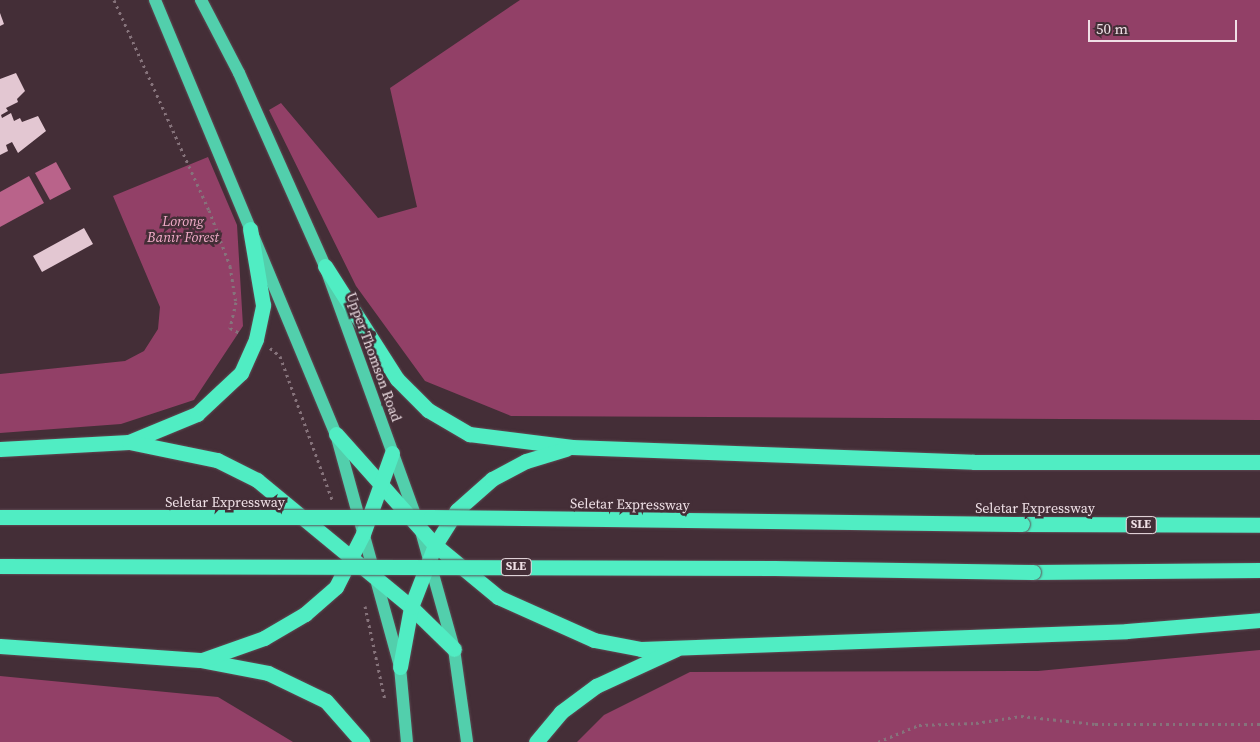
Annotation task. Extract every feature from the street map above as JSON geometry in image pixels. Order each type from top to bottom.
[{"type":"highway","points":[[129,442],[197,414],[240,373],[256,340],[263,305],[250,228]]},
{"type":"highway","points":[[325,266],[397,380],[428,410],[470,434],[572,447],[974,462],[1260,462]]},
{"type":"highway","points":[[336,434],[380,487],[421,531],[435,545],[498,597],[594,640],[642,648],[1127,631],[1260,620]]},
{"type":"highway","points":[[0,449],[129,442],[217,460],[257,480],[411,607],[454,649]]},
{"type":"highway","points":[[400,667],[411,607],[435,545],[457,510],[492,479],[526,461],[572,447]]},
{"type":"highway","points":[[200,660],[264,638],[305,614],[336,587],[352,559],[363,534],[392,453]]},
{"type":"highway","name":"Seletar Expressway","points":[[0,517],[431,517],[1260,525]]},
{"type":"highway","name":"SLE","points":[[0,566],[1033,572],[1260,570]]},
{"type":"highway","points":[[0,646],[200,660],[268,672],[326,702],[362,742]]},
{"type":"highway","points":[[536,742],[561,712],[596,686],[684,646]]},
{"type":"main road","points":[[155,0],[336,434],[400,667],[407,742]]},
{"type":"main road","name":"Upper Thomson Road","points":[[201,0],[238,73],[325,266],[421,531],[454,649],[468,742]]},
{"type":"path","points":[[114,0],[209,210],[230,266],[236,302],[230,328],[256,340],[280,356],[333,503]]},
{"type":"path","points":[[364,604],[386,705]]},
{"type":"path","points":[[878,742],[919,726],[976,723],[1021,716],[1104,725],[1260,724]]},
{"type":"green space","points":[[520,0],[1260,0],[1260,420],[511,416],[425,381],[356,286],[269,110],[281,103],[378,218],[417,207],[390,88]]},
{"type":"green space","name":"Lorong Banir Forest","points":[[208,157],[237,225],[243,326],[194,400],[121,424],[0,433],[0,374],[125,361],[144,351],[158,329],[160,307],[113,196]]},
{"type":"green space","points":[[1260,650],[1260,742],[577,742],[604,715],[690,672],[1038,671]]},
{"type":"green space","points":[[0,676],[218,697],[293,742],[0,742]]},
{"type":"shaded area","points":[[56,162],[71,189],[50,200],[35,173]]},
{"type":"shaded area","points":[[29,176],[44,203],[0,227],[0,192]]},
{"type":"building","points":[[0,13],[4,24],[0,26]]},
{"type":"building","points":[[16,73],[25,91],[17,99],[18,102],[6,108],[8,111],[1,115],[2,118],[11,113],[14,121],[20,118],[22,122],[38,116],[46,131],[18,153],[12,142],[6,145],[8,151],[0,155],[0,79]]},
{"type":"building","points":[[84,228],[93,244],[42,272],[33,256]]}]
